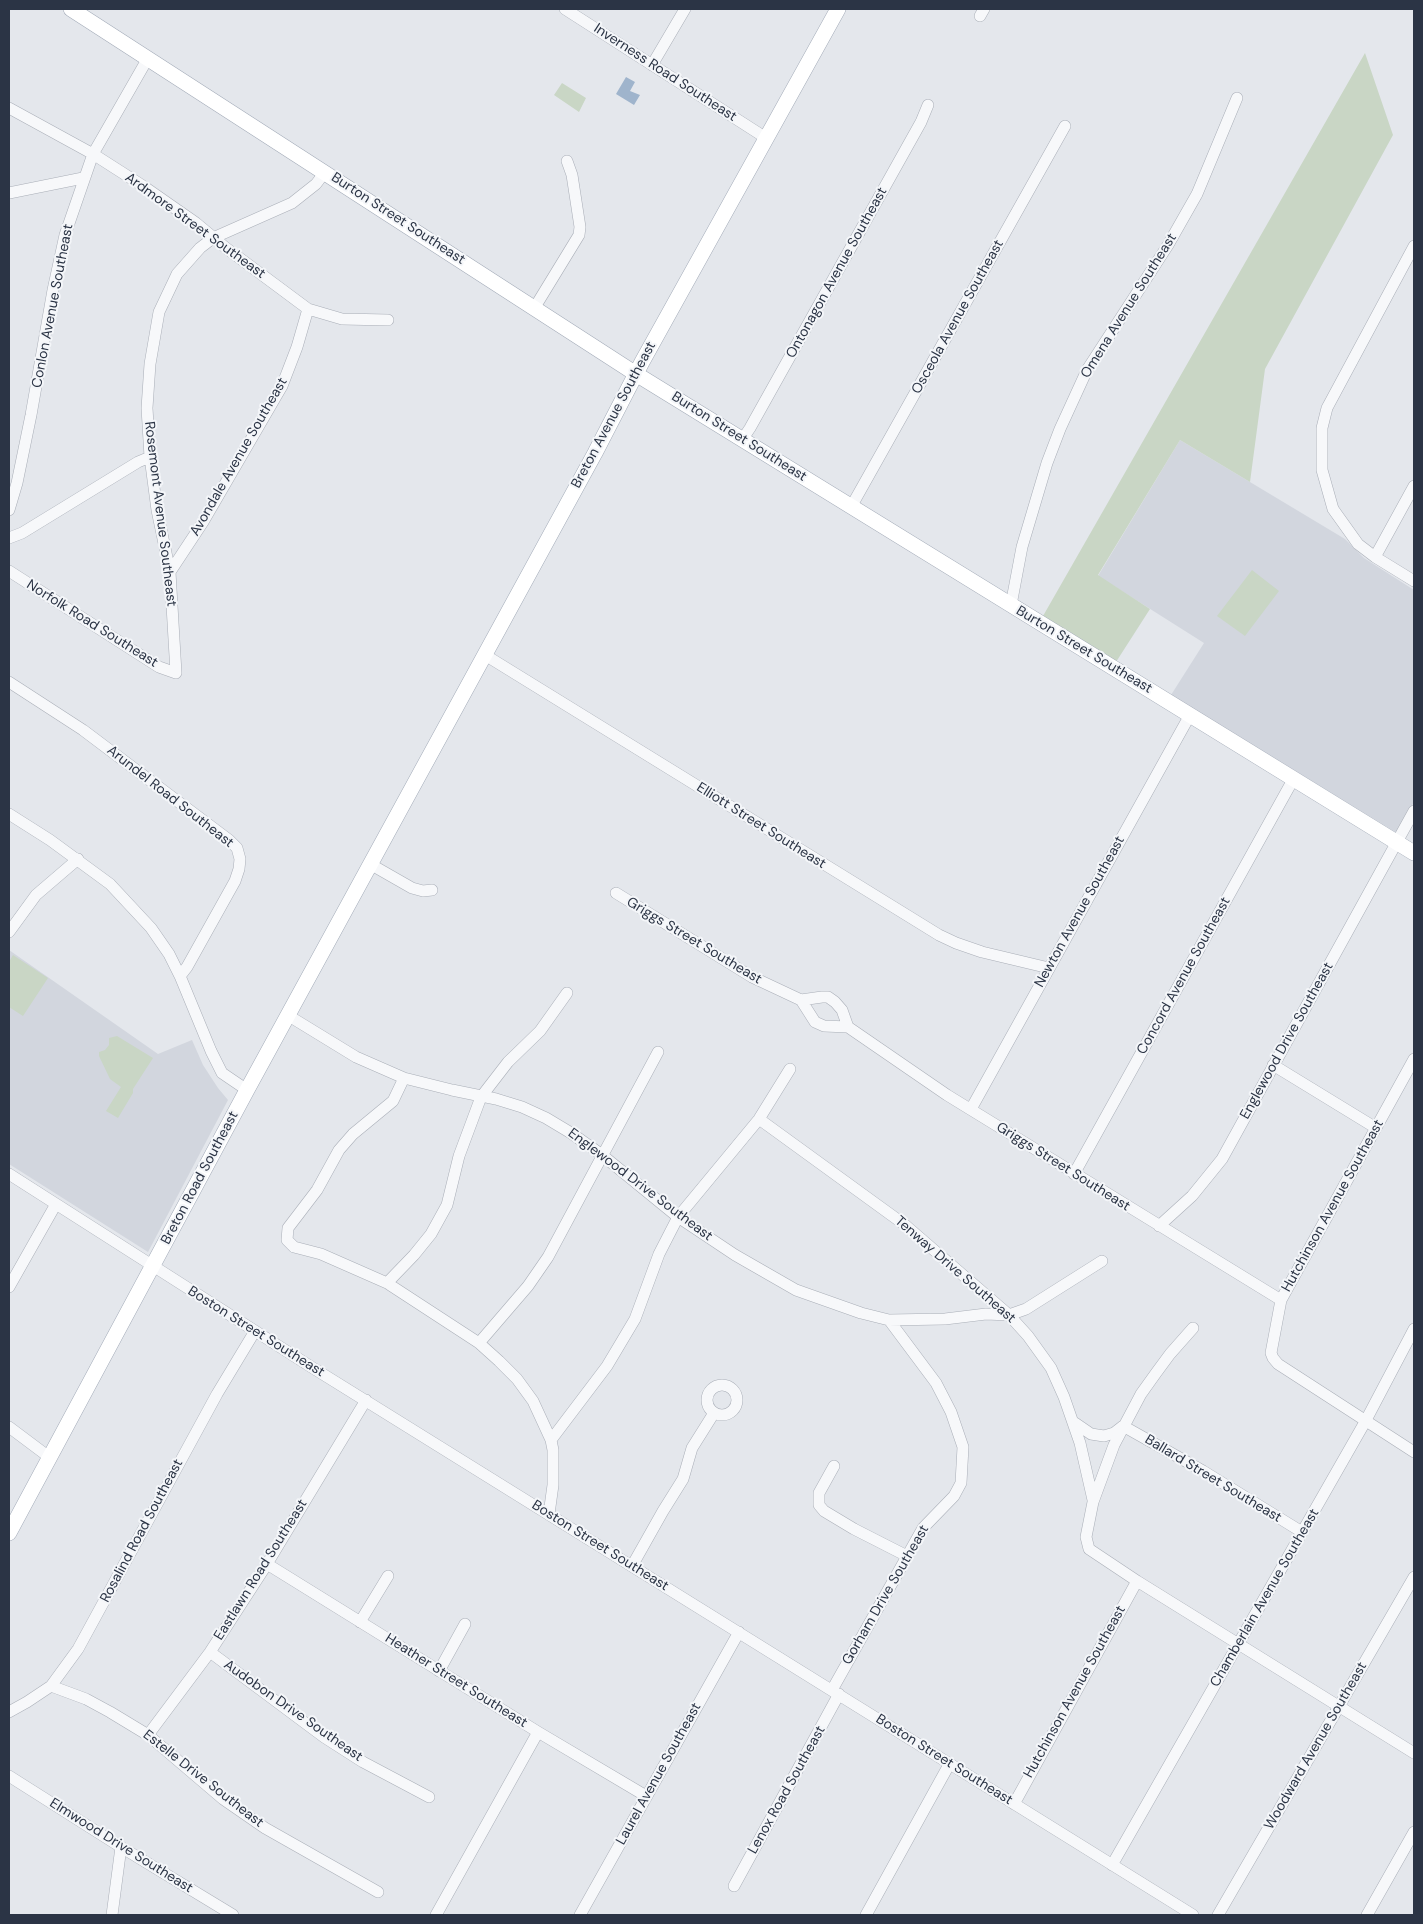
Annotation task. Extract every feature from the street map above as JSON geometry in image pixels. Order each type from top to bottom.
[{"type":"main road","name":"Burton Street Southeast","points":[[71,9],[636,374],[1414,853]]},
{"type":"main road","name":"Breton Avenue Southeast","points":[[393,823],[636,374],[838,9]]},
{"type":"main road","name":"Breton Road Southeast","points":[[9,1534],[247,1090],[393,823]]},
{"type":"street","name":"Inverness Road Southeast","points":[[565,9],[766,138]]},
{"type":"street","points":[[652,65],[684,9]]},
{"type":"street","name":"Conlon Avenue Southeast","points":[[9,510],[23,454],[65,236],[83,178],[93,154],[148,58]]},
{"type":"street","name":"Omena Avenue Southeast","points":[[1011,605],[1022,547],[1060,429],[1087,370],[1168,245],[1197,194],[1237,98]]},
{"type":"street","name":"Ontonagon Avenue Southeast","points":[[742,440],[921,122],[928,105]]},
{"type":"street","name":"Ardmore Street Southeast","points":[[9,108],[93,154],[151,192],[196,223],[213,238],[308,309],[342,319],[388,320]]},
{"type":"street","name":"Osceola Avenue Southeast","points":[[852,507],[1064,126]]},
{"type":"street","points":[[534,307],[579,235],[580,227],[568,161]]},
{"type":"street","name":"Rosemont Avenue Southeast","points":[[176,673],[170,572],[157,510],[150,457],[147,408],[150,364],[159,312],[177,274],[191,256],[213,238],[292,203],[316,184],[325,172]]},
{"type":"street","points":[[9,193],[83,178]]},
{"type":"street","points":[[1414,246],[1336,390],[1327,408],[1322,428],[1322,470],[1333,509],[1358,544],[1414,581]]},
{"type":"street","name":"Avondale Avenue Southeast","points":[[170,572],[203,522],[282,386],[297,348],[308,309]]},
{"type":"street","points":[[9,538],[22,533],[138,462],[150,457]]},
{"type":"street","points":[[1375,557],[1414,486]]},
{"type":"street","name":"Norfolk Road Southeast","points":[[9,571],[159,667],[176,673]]},
{"type":"street","name":"Elliott Street Southeast","points":[[485,655],[939,935],[982,952],[1049,968]]},
{"type":"street","name":"Arundel Road Southeast","points":[[9,682],[83,730],[237,848],[240,859],[235,881],[187,967],[180,976]]},
{"type":"street","name":"Newton Avenue Southeast","points":[[971,1109],[1190,715]]},
{"type":"street","name":"Concord Avenue Southeast","points":[[1074,1174],[1294,778]]},
{"type":"street","name":"Englewood Drive Southeast","points":[[1159,1226],[1192,1196],[1222,1159],[1414,811]]},
{"type":"street","points":[[9,814],[78,859],[110,884],[151,928],[169,954],[180,976],[222,1073],[247,1090]]},
{"type":"street","points":[[9,932],[36,895],[78,859]]},
{"type":"street","points":[[370,864],[412,888],[423,891],[432,890]]},
{"type":"street","name":"Griggs Street Southeast","points":[[616,893],[752,978],[801,1000],[815,1022],[824,1026],[848,1028],[947,1095],[1281,1300]]},
{"type":"street","points":[[387,1283],[414,1256],[431,1234],[447,1205],[459,1156],[481,1097],[508,1062],[540,1031],[567,993]]},
{"type":"street","points":[[801,1000],[828,997],[842,1010],[848,1028]]},
{"type":"street","name":"Englewood Drive Southeast","points":[[289,1016],[356,1057],[404,1078],[503,1101],[534,1112],[571,1133],[602,1155],[678,1217],[735,1255],[796,1290],[845,1308],[889,1320],[945,1319],[986,1314],[1010,1315],[1026,1309],[1102,1261]]},
{"type":"street","points":[[479,1343],[528,1286],[548,1257],[658,1052]]},
{"type":"street","name":"Hutchinson Avenue Southeast","points":[[1366,1422],[1278,1364],[1271,1353],[1281,1300],[1414,1059]]},
{"type":"street","points":[[1273,1065],[1376,1128]]},
{"type":"street","points":[[551,1440],[607,1366],[635,1319],[660,1254],[678,1217],[759,1119],[790,1069]]},
{"type":"street","points":[[404,1078],[393,1101],[353,1134],[339,1150],[317,1190],[288,1228],[287,1240],[294,1246],[321,1254],[387,1283],[479,1343],[500,1361],[517,1379],[533,1402],[551,1440],[553,1450],[553,1485],[549,1514]]},
{"type":"street","name":"Tenway Drive Southeast","points":[[759,1119],[905,1225],[1010,1315],[1037,1347],[1051,1368],[1074,1423],[1093,1502]]},
{"type":"street","name":"Boston Street Southeast","points":[[9,1174],[254,1331],[1193,1915]]},
{"type":"street","points":[[9,1287],[56,1204]]},
{"type":"street","name":"Gorham Drive Southeast","points":[[836,1692],[923,1528],[954,1496],[961,1483],[963,1447],[951,1412],[936,1383],[889,1320]]},
{"type":"street","points":[[1194,1328],[1170,1354],[1156,1373],[1114,1445],[1093,1502],[1086,1537],[1089,1549],[1137,1581],[1414,1753]]},
{"type":"street","name":"Chamberlain Avenue Southeast","points":[[1112,1865],[1366,1422],[1414,1329]]},
{"type":"street","name":"Rosalind Road Southeast","points":[[9,1712],[51,1686],[82,1643],[216,1394],[254,1331]]},
{"type":"street","name":"Eastlawn Road Southeast","points":[[148,1735],[210,1652],[267,1564],[366,1400]]},
{"type":"street","points":[[632,1566],[683,1479],[692,1448],[714,1413]]},
{"type":"street","points":[[1366,1422],[1414,1452]]},
{"type":"street","points":[[1074,1423],[1091,1434],[1104,1436],[1114,1433],[1124,1426]]},
{"type":"street","name":"Ballard Street Southeast","points":[[1124,1426],[1203,1471],[1302,1532]]},
{"type":"street","points":[[9,1427],[49,1457]]},
{"type":"street","points":[[834,1466],[819,1493],[819,1505],[824,1511],[854,1529],[907,1556]]},
{"type":"street","name":"Heather Street Southeast","points":[[267,1564],[538,1732],[646,1796]]},
{"type":"street","points":[[360,1622],[388,1576]]},
{"type":"street","name":"Woodward Avenue Southeast","points":[[1218,1915],[1414,1577]]},
{"type":"street","name":"Hutchinson Avenue Southeast","points":[[1014,1804],[1137,1581]]},
{"type":"street","points":[[439,1671],[465,1624]]},
{"type":"street","name":"Laurel Avenue Southeast","points":[[580,1915],[739,1632]]},
{"type":"street","name":"Audobon Drive Southeast","points":[[210,1652],[324,1737],[363,1762],[429,1797]]},
{"type":"street","name":"Estelle Drive Southeast","points":[[51,1686],[86,1699],[148,1735],[216,1793],[265,1828],[378,1892]]},
{"type":"street","name":"Lenox Road Southeast","points":[[734,1886],[836,1692]]},
{"type":"street","points":[[436,1915],[538,1732]]},
{"type":"street","points":[[866,1915],[950,1763]]},
{"type":"street","name":"Elmwood Drive Southeast","points":[[9,1776],[233,1915]]},
{"type":"street","points":[[1367,1915],[1414,1832]]},
{"type":"street","points":[[112,1915],[121,1847]]},
{"type":"shaded area","points":[[1180,440],[1345,539],[1364,558],[1414,590],[1414,802],[1397,833],[1171,695],[1204,643],[1098,576]]},
{"type":"shaded area","points":[[9,950],[158,1054],[192,1040],[203,1065],[228,1100],[148,1252],[9,1164]]},
{"type":"green space","points":[[1365,53],[1393,135],[1265,369],[1250,482],[1180,440],[1098,575],[1150,609],[1116,662],[1043,616]]},
{"type":"green space","points":[[562,83],[586,98],[579,112],[554,95]]},
{"type":"green space","points":[[1252,570],[1279,591],[1245,636],[1217,616]]},
{"type":"green space","points":[[13,955],[48,978],[23,1016],[9,1007],[9,962]]},
{"type":"green space","points":[[117,1036],[153,1058],[133,1089],[133,1093],[118,1118],[106,1111],[121,1087],[110,1079],[99,1056],[99,1052],[105,1050],[109,1045],[109,1038]]},
{"type":"water","points":[[626,77],[635,82],[630,91],[640,95],[634,105],[616,94]]}]
